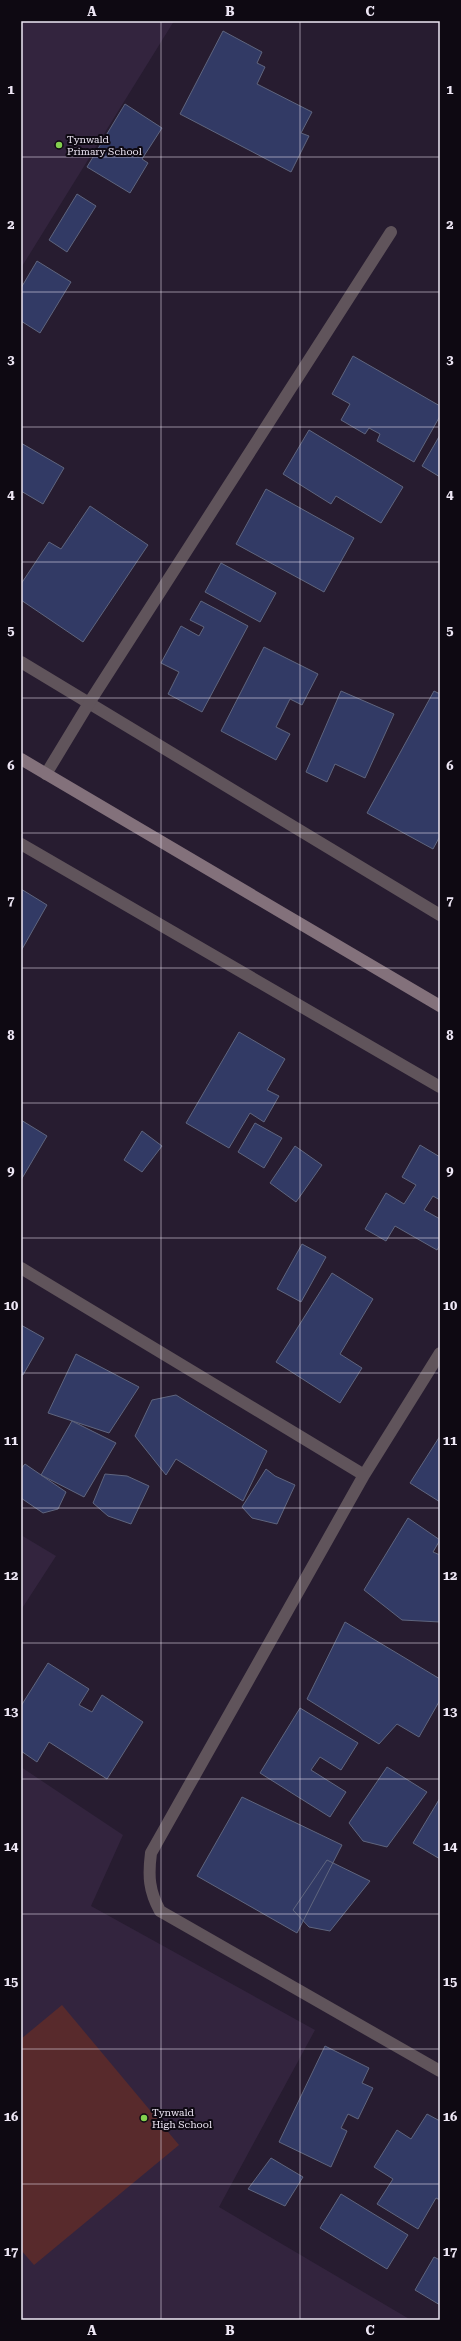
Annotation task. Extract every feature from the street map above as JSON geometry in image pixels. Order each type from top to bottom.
[{"type":"street","points":[[46,774],[89,703],[391,232]]},
{"type":"street","points":[[21,662],[440,915]]},
{"type":"street","points":[[21,759],[440,1006]]},
{"type":"street","points":[[21,844],[440,1088]]},
{"type":"street","points":[[21,1268],[364,1474]]},
{"type":"street","points":[[440,1353],[364,1474],[151,1853],[148,1882],[152,1897],[160,1911],[440,2071]]},
{"type":"shaded area","name":"Tynwald Primary School","points":[[21,21],[174,21],[21,268]]},
{"type":"shaded area","points":[[21,1535],[56,1556],[21,1610]]},
{"type":"shaded area","name":"Tynwald High School","points":[[21,1767],[123,1835],[91,1906],[315,2030],[219,2207],[411,2320],[21,2320]]},
{"type":"shaded area","points":[[62,2005],[179,2145],[34,2265],[21,2250],[21,2039]]},
{"type":"building","points":[[223,31],[262,52],[257,63],[265,67],[257,84],[312,112],[301,133],[309,136],[291,172],[180,114]]},
{"type":"building","points":[[125,104],[162,128],[142,159],[148,163],[130,193],[87,167]]},
{"type":"building","points":[[77,194],[96,206],[67,252],[49,240]]},
{"type":"building","points":[[37,261],[71,282],[40,333],[21,321],[21,288]]},
{"type":"building","points":[[353,356],[440,406],[440,416],[414,462],[377,441],[380,434],[369,428],[365,434],[341,420],[350,404],[332,394]]},
{"type":"building","points":[[309,430],[403,487],[381,523],[336,496],[331,504],[283,474]]},
{"type":"building","points":[[440,435],[440,477],[422,466]]},
{"type":"building","points":[[21,443],[64,468],[43,504],[21,491]]},
{"type":"building","points":[[266,489],[354,538],[324,592],[236,544]]},
{"type":"building","points":[[90,506],[148,545],[83,642],[21,600],[21,584],[49,542],[61,549]]},
{"type":"building","points":[[221,563],[276,593],[260,622],[205,592]]},
{"type":"building","points":[[201,601],[248,626],[202,712],[168,694],[179,672],[161,663],[181,626],[199,636],[204,627],[190,620]]},
{"type":"building","points":[[264,647],[318,674],[302,705],[290,699],[276,727],[290,734],[276,760],[221,731]]},
{"type":"building","points":[[341,691],[394,714],[365,778],[335,764],[327,782],[306,772]]},
{"type":"building","points":[[434,691],[440,694],[440,836],[433,849],[367,813]]},
{"type":"building","points":[[21,889],[47,905],[21,951]]},
{"type":"building","points":[[239,1032],[285,1059],[267,1090],[279,1096],[264,1122],[250,1113],[229,1148],[186,1123]]},
{"type":"building","points":[[21,1120],[47,1136],[21,1180]]},
{"type":"building","points":[[255,1123],[282,1138],[264,1168],[238,1152]]},
{"type":"building","points":[[142,1131],[162,1146],[142,1172],[124,1160]]},
{"type":"building","points":[[420,1145],[440,1157],[440,1200],[433,1196],[424,1210],[440,1219],[440,1245],[437,1250],[395,1226],[386,1241],[365,1229],[386,1193],[404,1204],[416,1185],[402,1177]]},
{"type":"building","points":[[295,1146],[322,1165],[296,1202],[270,1183]]},
{"type":"building","points":[[302,1244],[326,1257],[301,1302],[277,1289]]},
{"type":"building","points":[[332,1273],[373,1299],[340,1354],[362,1368],[340,1403],[276,1362]]},
{"type":"building","points":[[21,1325],[44,1338],[23,1375],[21,1374]]},
{"type":"building","points":[[76,1354],[139,1387],[109,1433],[48,1413]]},
{"type":"building","points":[[176,1395],[267,1451],[243,1501],[176,1459],[166,1475],[135,1436],[152,1400]]},
{"type":"building","points":[[72,1421],[116,1443],[84,1497],[41,1475]]},
{"type":"building","points":[[440,1436],[440,1502],[410,1483]]},
{"type":"building","points":[[25,1464],[66,1492],[58,1509],[43,1513],[21,1498],[21,1469]]},
{"type":"building","points":[[266,1469],[275,1476],[295,1485],[277,1524],[252,1518],[242,1507]]},
{"type":"building","points":[[105,1474],[127,1476],[149,1486],[131,1524],[108,1516],[93,1503]]},
{"type":"building","points":[[408,1518],[440,1540],[433,1552],[440,1555],[440,1622],[402,1620],[364,1590]]},
{"type":"building","points":[[345,1622],[440,1679],[440,1700],[419,1737],[397,1724],[379,1744],[307,1699]]},
{"type":"building","points":[[48,1663],[89,1689],[79,1705],[92,1712],[102,1695],[143,1722],[107,1779],[49,1742],[37,1762],[21,1751],[21,1706]]},
{"type":"building","points":[[300,1708],[358,1743],[341,1770],[320,1757],[311,1770],[346,1792],[330,1817],[260,1773]]},
{"type":"building","points":[[387,1767],[427,1792],[387,1847],[363,1841],[349,1823]]},
{"type":"building","points":[[242,1797],[342,1845],[297,1933],[197,1876]]},
{"type":"building","points":[[440,1798],[440,1859],[413,1843]]},
{"type":"building","points":[[327,1860],[370,1881],[330,1931],[309,1927],[293,1910]]},
{"type":"building","points":[[325,2046],[369,2068],[362,2083],[373,2088],[358,2119],[348,2114],[341,2128],[347,2131],[331,2167],[279,2142]]},
{"type":"building","points":[[427,2114],[440,2121],[440,2200],[436,2198],[418,2229],[377,2204],[393,2179],[374,2167],[397,2130],[411,2139]]},
{"type":"building","points":[[271,2158],[303,2177],[285,2206],[248,2189]]},
{"type":"building","points":[[341,2194],[408,2235],[387,2269],[320,2228]]},
{"type":"building","points":[[434,2257],[440,2260],[440,2305],[415,2290]]},
{"type":"place","name":"Tynwald Primary School","points":[[59,145]]},
{"type":"place","name":"Tynwald High School","points":[[144,2118]]}]
